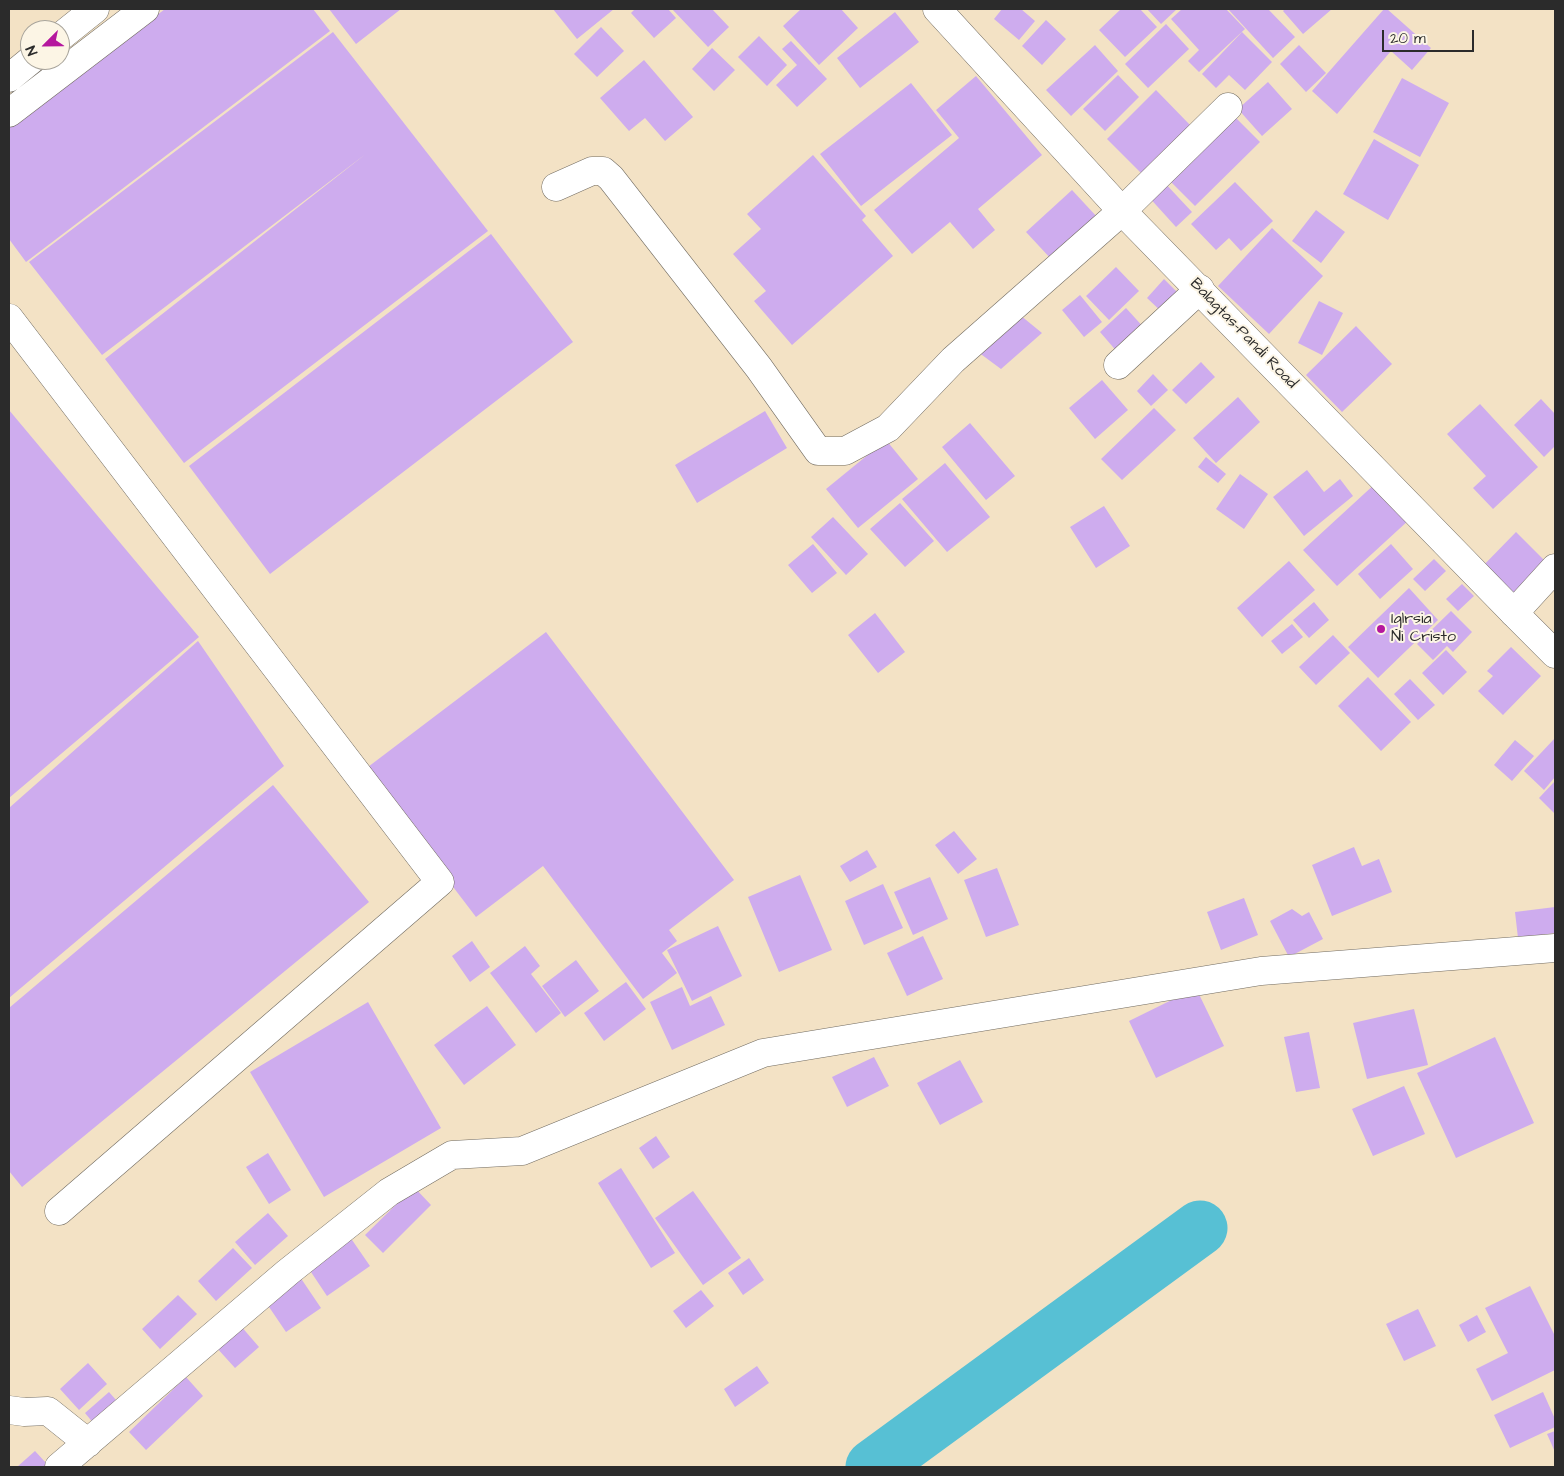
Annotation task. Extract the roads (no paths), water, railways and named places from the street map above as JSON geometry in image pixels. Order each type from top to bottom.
[{"type":"street","points":[[70,29],[95,9]]},
{"type":"street","points":[[9,113],[145,9]]},
{"type":"street","name":"Balagtas-Pandi Road","points":[[937,9],[1122,211],[1555,654]]},
{"type":"street","points":[[9,78],[20,69]]},
{"type":"street","points":[[556,187],[592,172],[602,171],[611,178],[759,368],[818,451],[845,451],[888,428],[953,360],[1122,211],[1228,107]]},
{"type":"street","points":[[1118,365],[1200,289]]},
{"type":"street","points":[[9,318],[440,882],[59,1211]]},
{"type":"street","points":[[1514,613],[1555,568]]},
{"type":"street","points":[[59,1467],[288,1272],[389,1192],[452,1156],[522,1151],[763,1053],[1261,971],[1555,948]]},
{"type":"street","points":[[9,1410],[24,1412],[48,1411],[88,1443]]},
{"type":"waterway","points":[[873,1467],[1200,1228]]},
{"type":"place","name":"Iglrsia Ni Cristo","points":[[1381,629]]}]
